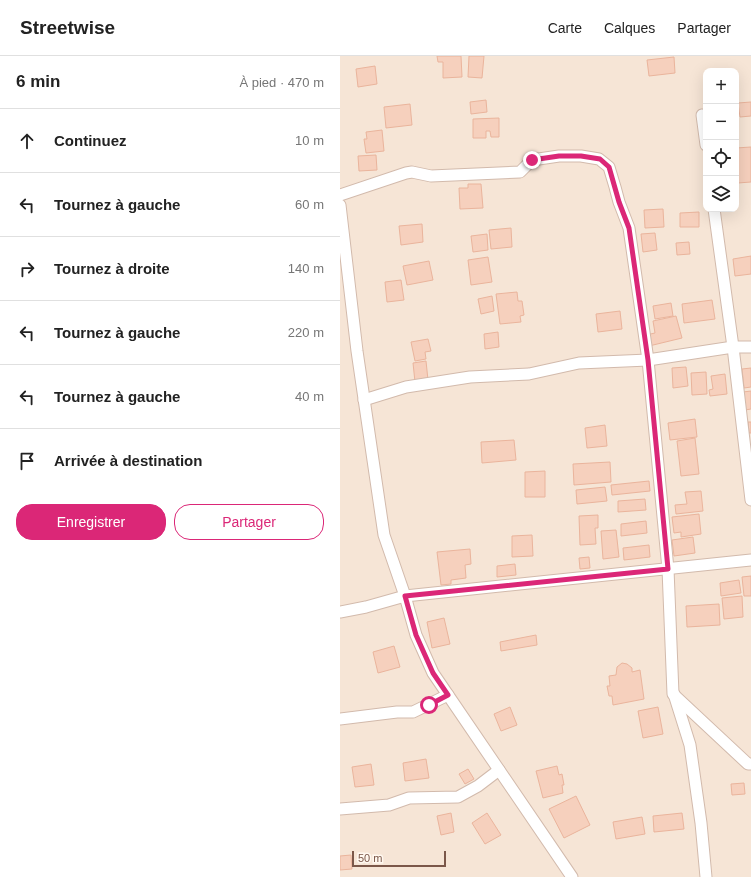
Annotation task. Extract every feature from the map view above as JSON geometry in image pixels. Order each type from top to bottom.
[{"type":"street","points":[[702,115],[705,140]]},
{"type":"street","points":[[340,195],[412,172],[431,176],[520,172],[532,160],[559,156],[581,156],[600,159],[609,167],[619,202],[629,228],[648,360],[668,569],[673,694],[690,745],[701,823],[706,877]]},
{"type":"street","points":[[340,205],[364,400],[384,535],[405,596],[416,635],[433,673],[572,877]]},
{"type":"street","points":[[714,212],[733,347],[751,500]]},
{"type":"street","points":[[364,400],[406,387],[470,377],[528,374],[579,363],[648,360],[733,347],[751,347]]},
{"type":"street","points":[[340,612],[366,607],[405,596],[751,560]]},
{"type":"street","points":[[673,694],[748,764],[751,764]]},
{"type":"street","points":[[340,719],[397,712],[413,712],[448,695]]},
{"type":"street","points":[[340,809],[389,805],[409,798],[458,798],[478,786],[499,770]]},
{"type":"shaded area","points":[[340,56],[751,56],[751,877],[340,877]]},
{"type":"building","points":[[437,56],[461,56],[462,77],[443,78],[443,62],[438,62]]},
{"type":"building","points":[[469,56],[484,56],[482,78],[468,77]]},
{"type":"building","points":[[674,57],[675,73],[649,76],[647,60]]},
{"type":"building","points":[[375,66],[377,84],[358,87],[356,69]]},
{"type":"building","points":[[486,100],[487,112],[471,114],[470,102]]},
{"type":"building","points":[[751,102],[751,116],[740,117],[739,103]]},
{"type":"building","points":[[410,104],[412,125],[386,128],[384,107]]},
{"type":"building","points":[[499,118],[499,137],[491,137],[490,131],[486,131],[486,138],[473,138],[473,119]]},
{"type":"building","points":[[382,130],[384,151],[366,153],[364,139],[367,139],[366,132]]},
{"type":"building","points":[[751,147],[751,182],[739,183],[739,148]]},
{"type":"building","points":[[376,155],[377,170],[359,171],[358,156]]},
{"type":"building","points":[[468,184],[481,184],[483,208],[460,209],[459,188],[468,188]]},
{"type":"building","points":[[663,209],[664,227],[645,228],[644,210]]},
{"type":"building","points":[[699,212],[699,227],[680,227],[680,213]]},
{"type":"building","points":[[422,224],[423,242],[401,245],[399,226]]},
{"type":"building","points":[[511,228],[512,247],[491,249],[489,230]]},
{"type":"building","points":[[655,233],[657,250],[643,252],[641,234]]},
{"type":"building","points":[[487,234],[488,250],[473,252],[471,236]]},
{"type":"building","points":[[689,242],[690,254],[677,255],[676,243]]},
{"type":"building","points":[[751,256],[751,274],[735,276],[733,259]]},
{"type":"building","points":[[488,257],[492,282],[471,285],[468,260]]},
{"type":"building","points":[[429,261],[433,280],[407,285],[403,266]]},
{"type":"building","points":[[401,280],[404,300],[387,302],[385,282]]},
{"type":"building","points":[[517,292],[518,301],[522,301],[524,315],[520,316],[521,322],[500,324],[496,294]]},
{"type":"building","points":[[492,296],[494,311],[481,314],[478,299]]},
{"type":"building","points":[[712,300],[715,319],[684,323],[682,304]]},
{"type":"building","points":[[671,303],[673,316],[655,319],[653,306]]},
{"type":"building","points":[[620,311],[622,329],[598,332],[596,314]]},
{"type":"building","points":[[676,316],[682,338],[649,346],[646,335],[655,333],[653,321]]},
{"type":"building","points":[[498,332],[499,347],[485,349],[484,334]]},
{"type":"building","points":[[428,339],[431,351],[425,352],[426,359],[415,361],[411,342]]},
{"type":"building","points":[[426,361],[428,380],[415,382],[413,363]]},
{"type":"building","points":[[686,367],[688,386],[673,388],[672,368]]},
{"type":"building","points":[[751,368],[751,387],[744,388],[742,369]]},
{"type":"building","points":[[706,372],[707,394],[692,395],[691,373]]},
{"type":"building","points":[[725,374],[727,394],[710,396],[709,390],[713,389],[711,376]]},
{"type":"building","points":[[751,391],[751,409],[745,410],[743,392]]},
{"type":"building","points":[[695,419],[697,437],[670,440],[668,423]]},
{"type":"building","points":[[748,422],[751,422],[751,433],[749,433]]},
{"type":"building","points":[[605,425],[607,446],[587,448],[585,428]]},
{"type":"building","points":[[695,438],[699,474],[681,476],[677,441]]},
{"type":"building","points":[[514,440],[516,460],[482,463],[481,442]]},
{"type":"building","points":[[610,462],[611,482],[574,485],[573,464]]},
{"type":"building","points":[[545,471],[545,497],[525,497],[525,472]]},
{"type":"building","points":[[649,481],[650,491],[612,495],[611,485]]},
{"type":"building","points":[[605,487],[607,501],[577,504],[576,490]]},
{"type":"building","points":[[701,491],[703,511],[676,514],[675,505],[687,504],[685,492]]},
{"type":"building","points":[[645,499],[646,510],[618,512],[618,501]]},
{"type":"building","points":[[699,514],[701,534],[681,537],[681,532],[674,533],[672,517]]},
{"type":"building","points":[[598,515],[598,528],[595,528],[596,544],[580,545],[579,516]]},
{"type":"building","points":[[646,521],[647,533],[621,536],[621,524]]},
{"type":"building","points":[[616,530],[619,557],[603,559],[601,531]]},
{"type":"building","points":[[532,535],[533,556],[512,557],[512,536]]},
{"type":"building","points":[[693,537],[695,553],[674,556],[672,540]]},
{"type":"building","points":[[649,545],[650,557],[624,560],[623,548]]},
{"type":"building","points":[[470,549],[471,564],[465,565],[466,578],[451,580],[451,584],[441,585],[437,552]]},
{"type":"building","points":[[589,557],[590,568],[580,569],[579,558]]},
{"type":"building","points":[[515,564],[516,575],[497,577],[497,566]]},
{"type":"building","points":[[751,576],[751,596],[744,596],[742,577]]},
{"type":"building","points":[[739,580],[741,593],[721,596],[720,583]]},
{"type":"building","points":[[742,596],[743,617],[724,619],[722,598]]},
{"type":"building","points":[[719,604],[720,625],[687,627],[686,606]]},
{"type":"building","points":[[444,618],[450,644],[432,648],[427,622]]},
{"type":"building","points":[[536,635],[537,645],[501,651],[500,642]]},
{"type":"building","points":[[394,646],[400,667],[378,673],[373,652]]},
{"type":"building","points":[[622,663],[627,664],[632,668],[632,672],[640,670],[644,699],[613,705],[612,696],[609,696],[607,686],[610,686],[609,676],[616,675],[617,667]]},
{"type":"building","points":[[510,707],[517,725],[501,731],[494,714]]},
{"type":"building","points":[[658,707],[663,734],[643,738],[638,711]]},
{"type":"building","points":[[426,759],[429,778],[405,781],[403,763]]},
{"type":"building","points":[[371,764],[374,785],[355,787],[352,767]]},
{"type":"building","points":[[557,766],[559,775],[562,774],[564,785],[562,785],[563,793],[543,798],[536,771]]},
{"type":"building","points":[[468,769],[474,779],[465,784],[459,774]]},
{"type":"building","points":[[744,783],[745,794],[732,795],[731,784]]},
{"type":"building","points":[[576,796],[590,825],[564,838],[549,809]]},
{"type":"building","points":[[451,813],[454,832],[441,835],[437,816]]},
{"type":"building","points":[[487,813],[501,835],[485,844],[472,823]]},
{"type":"building","points":[[682,813],[684,829],[654,832],[653,816]]},
{"type":"building","points":[[642,817],[645,834],[616,839],[613,822]]},
{"type":"building","points":[[351,855],[352,869],[340,870],[340,856]]},
{"type":"route","points":[[429,705],[448,695],[433,673],[416,635],[405,596],[668,569],[648,360],[629,228],[619,202],[609,167],[600,159],[581,156],[559,156],[532,160]]}]
